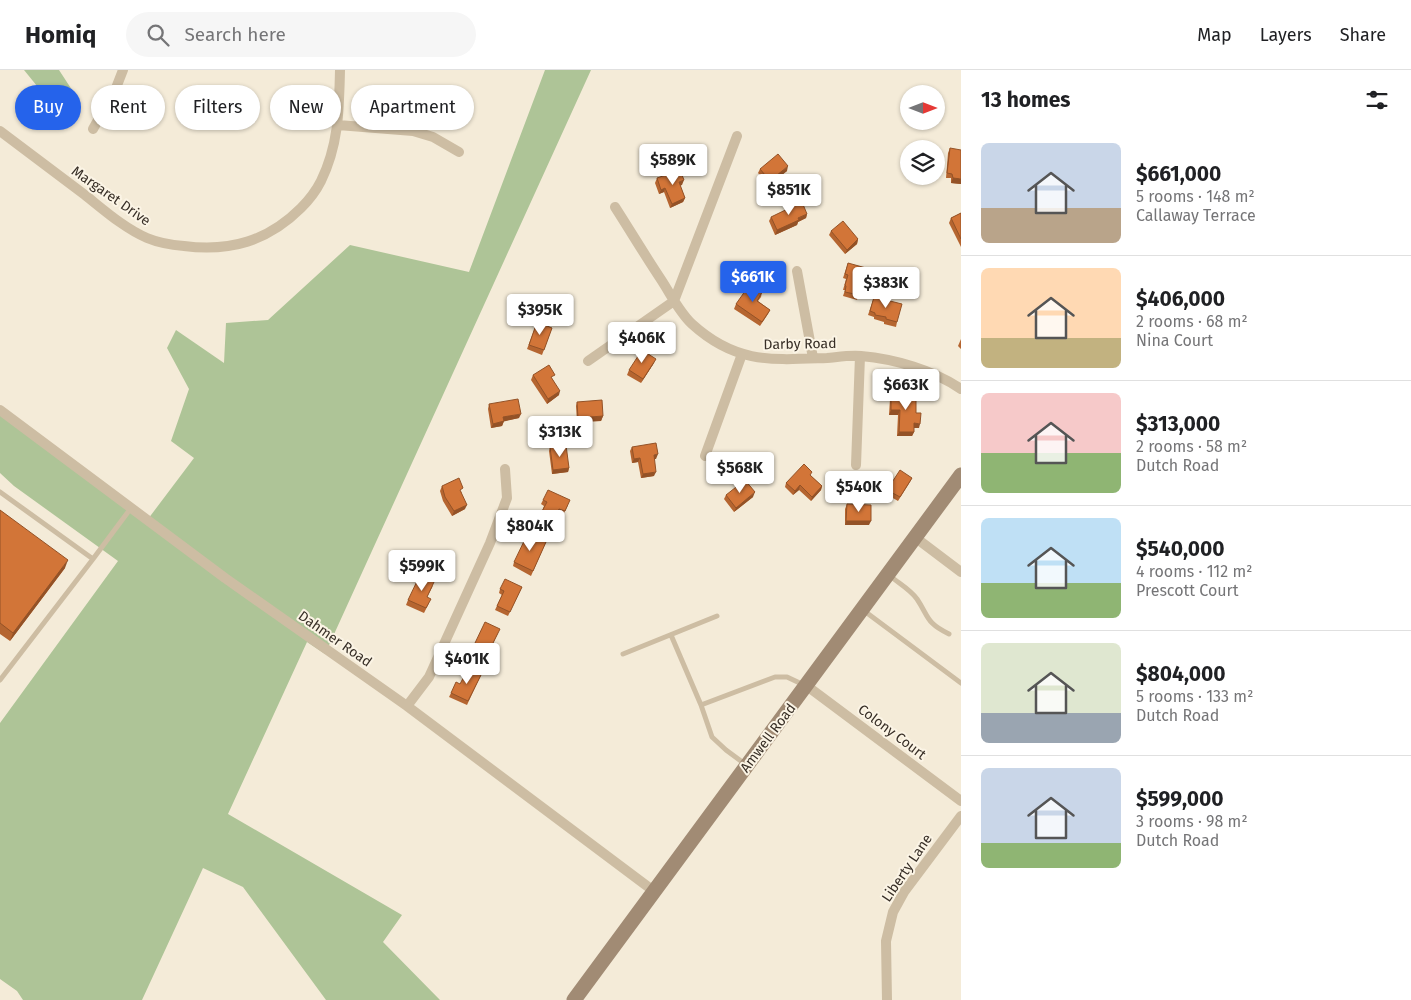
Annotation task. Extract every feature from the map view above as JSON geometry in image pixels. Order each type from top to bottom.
[{"type":"main road","name":"Amwell Road","points":[[574,1000],[961,475]]},
{"type":"street","points":[[117,85],[123,70]]},
{"type":"street","name":"Margaret Drive","points":[[339,85],[340,70]]},
{"type":"street","points":[[341,125],[413,131],[433,137],[459,152]]},
{"type":"street","name":"Margaret Drive","points":[[0,131],[136,232],[164,244],[197,248],[220,248],[242,244],[274,231],[288,221],[311,197],[321,182],[330,161],[338,130]]},
{"type":"street","points":[[588,361],[674,301],[737,136]]},
{"type":"street","name":"Darby Road","points":[[616,207],[674,301],[691,324],[722,347],[756,358],[780,360],[860,356],[896,362],[930,373],[961,389]]},
{"type":"street","points":[[797,271],[813,358]]},
{"type":"street","points":[[705,456],[742,354]]},
{"type":"street","points":[[856,465],[860,356]]},
{"type":"street","name":"Dahmer Road","points":[[0,410],[225,578],[406,706],[655,892]]},
{"type":"street","points":[[406,706],[429,678],[490,543],[507,498],[505,469]]},
{"type":"street","points":[[916,538],[961,572]]},
{"type":"street","name":"Colony Court","points":[[807,686],[961,800]]},
{"type":"street","name":"Liberty Lane","points":[[886,1000],[886,941],[893,912],[904,892],[961,816]]},
{"type":"lane","points":[[0,492],[93,559]]},
{"type":"lane","points":[[0,680],[132,508]]},
{"type":"lane","points":[[888,575],[908,590],[916,599],[929,622],[949,634]]},
{"type":"lane","points":[[863,610],[961,683]]},
{"type":"lane","points":[[624,654],[717,616]]},
{"type":"lane","points":[[671,635],[712,737],[748,766]]},
{"type":"lane","points":[[701,706],[775,677],[787,678],[807,686]]},
{"type":"green space","points":[[24,70],[59,70],[69,85],[36,85]]},
{"type":"green space","points":[[545,70],[591,70],[325,654],[307,642],[228,814],[402,915],[383,942],[440,1000],[326,1000],[243,887],[203,868],[142,1000],[23,1000],[17,991],[0,979],[0,723],[118,561],[14,486],[0,473],[0,415],[145,523],[194,458],[171,441],[189,389],[167,348],[176,330],[224,363],[226,323],[268,320],[350,245],[469,272]]},
{"type":"building","points":[[950,148],[961,150],[961,179],[953,178],[952,174],[947,173]]},
{"type":"building","points":[[778,154],[788,166],[770,181],[760,169]]},
{"type":"building","points":[[680,170],[684,180],[679,182],[685,198],[672,204],[665,188],[661,190],[657,178]]},
{"type":"building","points":[[802,202],[807,214],[798,218],[799,220],[777,230],[771,217]]},
{"type":"building","points":[[961,213],[961,239],[951,218]]},
{"type":"building","points":[[843,221],[858,239],[847,250],[831,231]]},
{"type":"building","points":[[848,263],[866,268],[859,295],[845,292],[848,275],[845,274]]},
{"type":"building","points":[[750,284],[762,292],[757,301],[770,310],[762,322],[736,304]]},
{"type":"building","points":[[874,297],[902,304],[897,322],[875,315],[875,313],[870,311]]},
{"type":"building","points":[[537,322],[552,328],[544,350],[529,345]]},
{"type":"building","points":[[642,350],[656,359],[643,379],[629,370]]},
{"type":"building","points":[[549,365],[555,375],[551,377],[560,391],[548,399],[533,375]]},
{"type":"building","points":[[891,394],[916,395],[916,413],[921,413],[920,424],[914,423],[914,432],[899,432],[900,410],[891,410]]},
{"type":"building","points":[[518,399],[521,414],[503,417],[504,421],[493,424],[489,404]]},
{"type":"building","points":[[602,400],[603,416],[578,418],[577,402]]},
{"type":"building","points":[[656,443],[658,454],[654,455],[656,472],[643,474],[640,458],[634,459],[632,447]]},
{"type":"building","points":[[566,445],[569,468],[553,470],[550,447]]},
{"type":"building","points":[[804,464],[812,472],[810,475],[822,486],[812,497],[800,485],[795,491],[786,483]]},
{"type":"building","points":[[900,470],[912,478],[900,497],[887,490]]},
{"type":"building","points":[[459,478],[463,488],[460,490],[467,505],[454,511],[445,497],[442,486]]},
{"type":"building","points":[[745,480],[755,492],[736,508],[726,495]]},
{"type":"building","points":[[548,490],[570,500],[565,511],[559,509],[553,523],[539,517],[547,502],[543,500]]},
{"type":"building","points":[[847,504],[871,505],[871,521],[846,521]]},
{"type":"building","points":[[0,510],[68,560],[13,633],[0,623]]},
{"type":"building","points":[[528,533],[546,542],[533,571],[514,562]]},
{"type":"building","points":[[420,575],[434,582],[427,597],[431,599],[426,608],[408,600]]},
{"type":"building","points":[[505,579],[522,587],[510,612],[497,606],[504,591],[500,589]]},
{"type":"building","points":[[485,622],[500,629],[490,649],[475,643]]},
{"type":"building","points":[[468,669],[481,675],[468,701],[451,693],[456,682],[460,684]]}]
